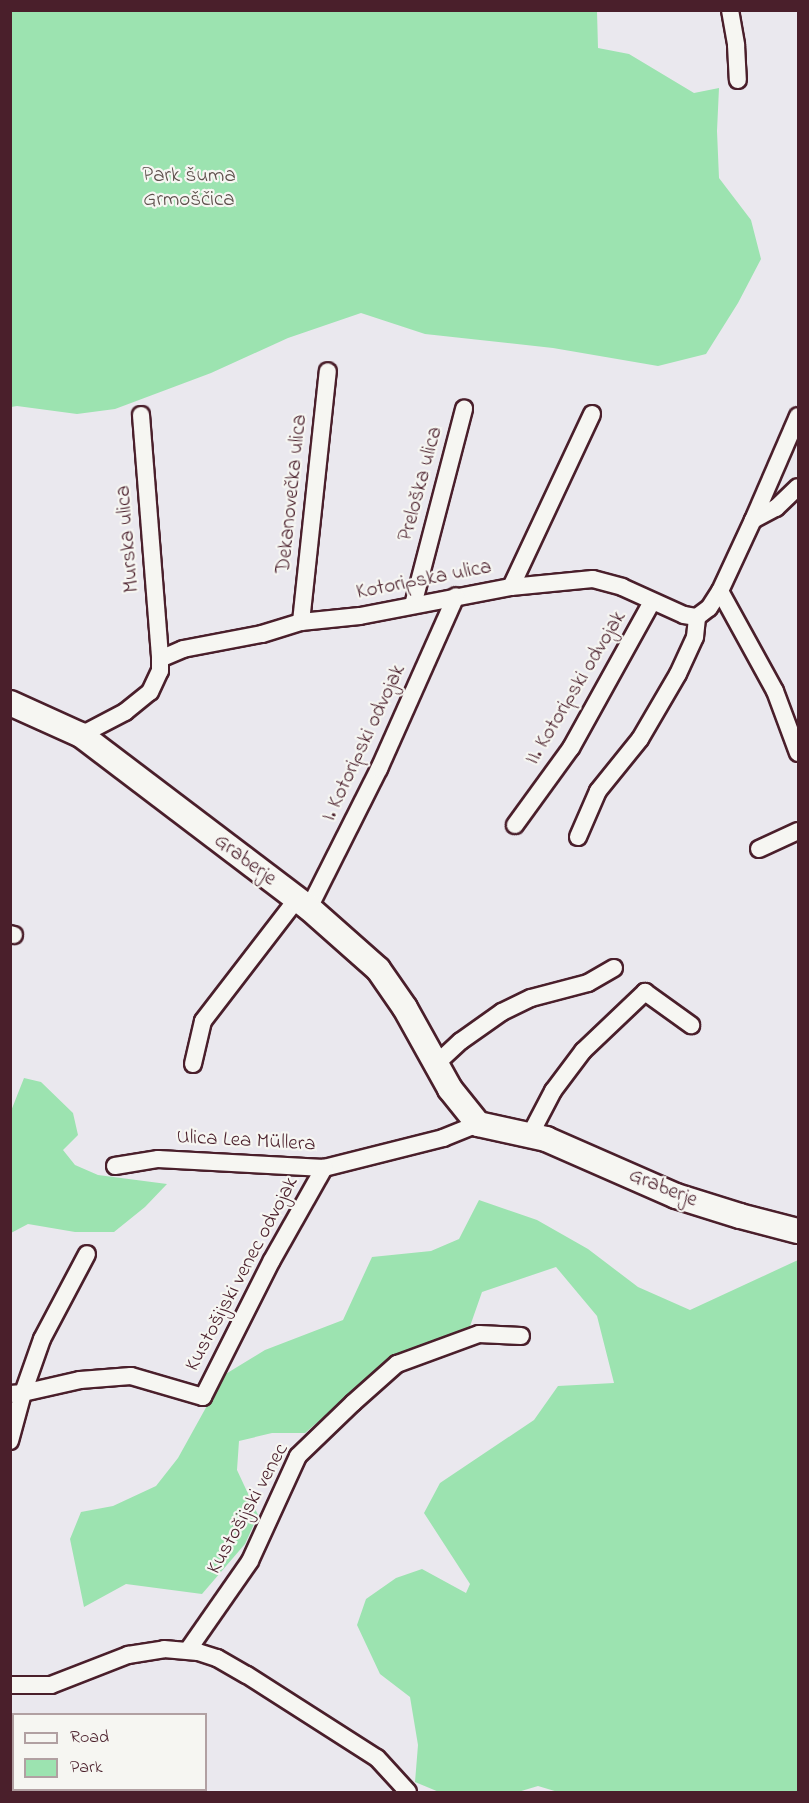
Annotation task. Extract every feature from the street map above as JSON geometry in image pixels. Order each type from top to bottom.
[{"type":"street","points":[[730,10],[736,45],[738,80]]},
{"type":"street","name":"Dekanovečka ulica","points":[[301,622],[328,371]]},
{"type":"street","name":"Preloška ulica","points":[[413,605],[464,409]]},
{"type":"street","points":[[511,587],[591,414]]},
{"type":"street","name":"Murska ulica","points":[[141,415],[160,659]]},
{"type":"street","points":[[578,837],[598,790],[640,738],[678,674],[695,637],[697,617],[710,608],[720,591],[798,416]]},
{"type":"street","points":[[753,520],[776,508],[798,487]]},
{"type":"street","name":"Kotoripska ulica","points":[[160,659],[183,649],[262,634],[301,622],[360,616],[511,587],[593,579],[622,587],[684,615],[697,617]]},
{"type":"street","points":[[720,591],[775,691],[798,753]]},
{"type":"street","name":"I. Kotoripski odvojak","points":[[193,1064],[203,1021],[303,904],[379,769],[456,596]]},
{"type":"street","name":"II. Kotoripski odvojak","points":[[515,825],[571,748],[652,602]]},
{"type":"street","points":[[81,735],[124,712],[150,692],[160,671],[160,659]]},
{"type":"street","name":"Graberje","points":[[10,703],[81,735],[303,904],[378,969],[405,1008],[450,1089],[478,1124],[530,1135],[583,1154],[676,1196],[798,1231]]},
{"type":"street","points":[[759,849],[798,831]]},
{"type":"street","points":[[435,1065],[461,1041],[502,1012],[531,998],[588,983],[614,968]]},
{"type":"street","points":[[530,1135],[553,1090],[584,1051],[645,992],[691,1025]]},
{"type":"street","name":"Ulica Lea Müllera","points":[[115,1166],[158,1159],[324,1168],[443,1138],[478,1124]]},
{"type":"street","name":"Kustošijski venec odvojak","points":[[17,1394],[80,1380],[130,1376],[203,1397],[272,1260],[324,1168]]},
{"type":"street","points":[[10,1441],[17,1394],[42,1339],[87,1254]]},
{"type":"street","name":"Kustošijski venec","points":[[188,1650],[250,1560],[298,1456],[353,1403],[398,1364],[479,1334],[520,1336]]},
{"type":"street","points":[[10,1686],[51,1685],[128,1655],[164,1649],[188,1650],[218,1658],[377,1758],[408,1792]]},
{"type":"green space","name":"Park šuma Grmoščica","points":[[10,11],[597,11],[598,48],[629,54],[694,93],[719,88],[717,131],[719,178],[751,220],[761,259],[738,303],[706,354],[658,366],[553,348],[425,334],[361,313],[288,338],[211,373],[115,409],[77,414],[11,407]]},
{"type":"green space","points":[[24,1078],[41,1082],[73,1113],[78,1135],[63,1150],[75,1165],[98,1175],[167,1184],[145,1207],[114,1232],[75,1232],[28,1224],[11,1233],[11,1111]]},
{"type":"green space","points":[[479,1200],[537,1220],[588,1249],[638,1287],[690,1310],[798,1260],[798,1792],[558,1792],[538,1786],[518,1792],[439,1792],[415,1782],[418,1745],[410,1697],[380,1674],[357,1625],[366,1599],[396,1578],[422,1569],[466,1593],[470,1584],[424,1513],[440,1483],[534,1420],[558,1386],[614,1383],[597,1316],[556,1267],[482,1292],[468,1332],[393,1357],[305,1433],[272,1433],[239,1441],[237,1470],[258,1515],[245,1544],[202,1594],[126,1584],[84,1607],[70,1539],[81,1512],[113,1506],[156,1486],[178,1458],[224,1375],[265,1350],[343,1320],[372,1257],[431,1251],[459,1239]]}]
